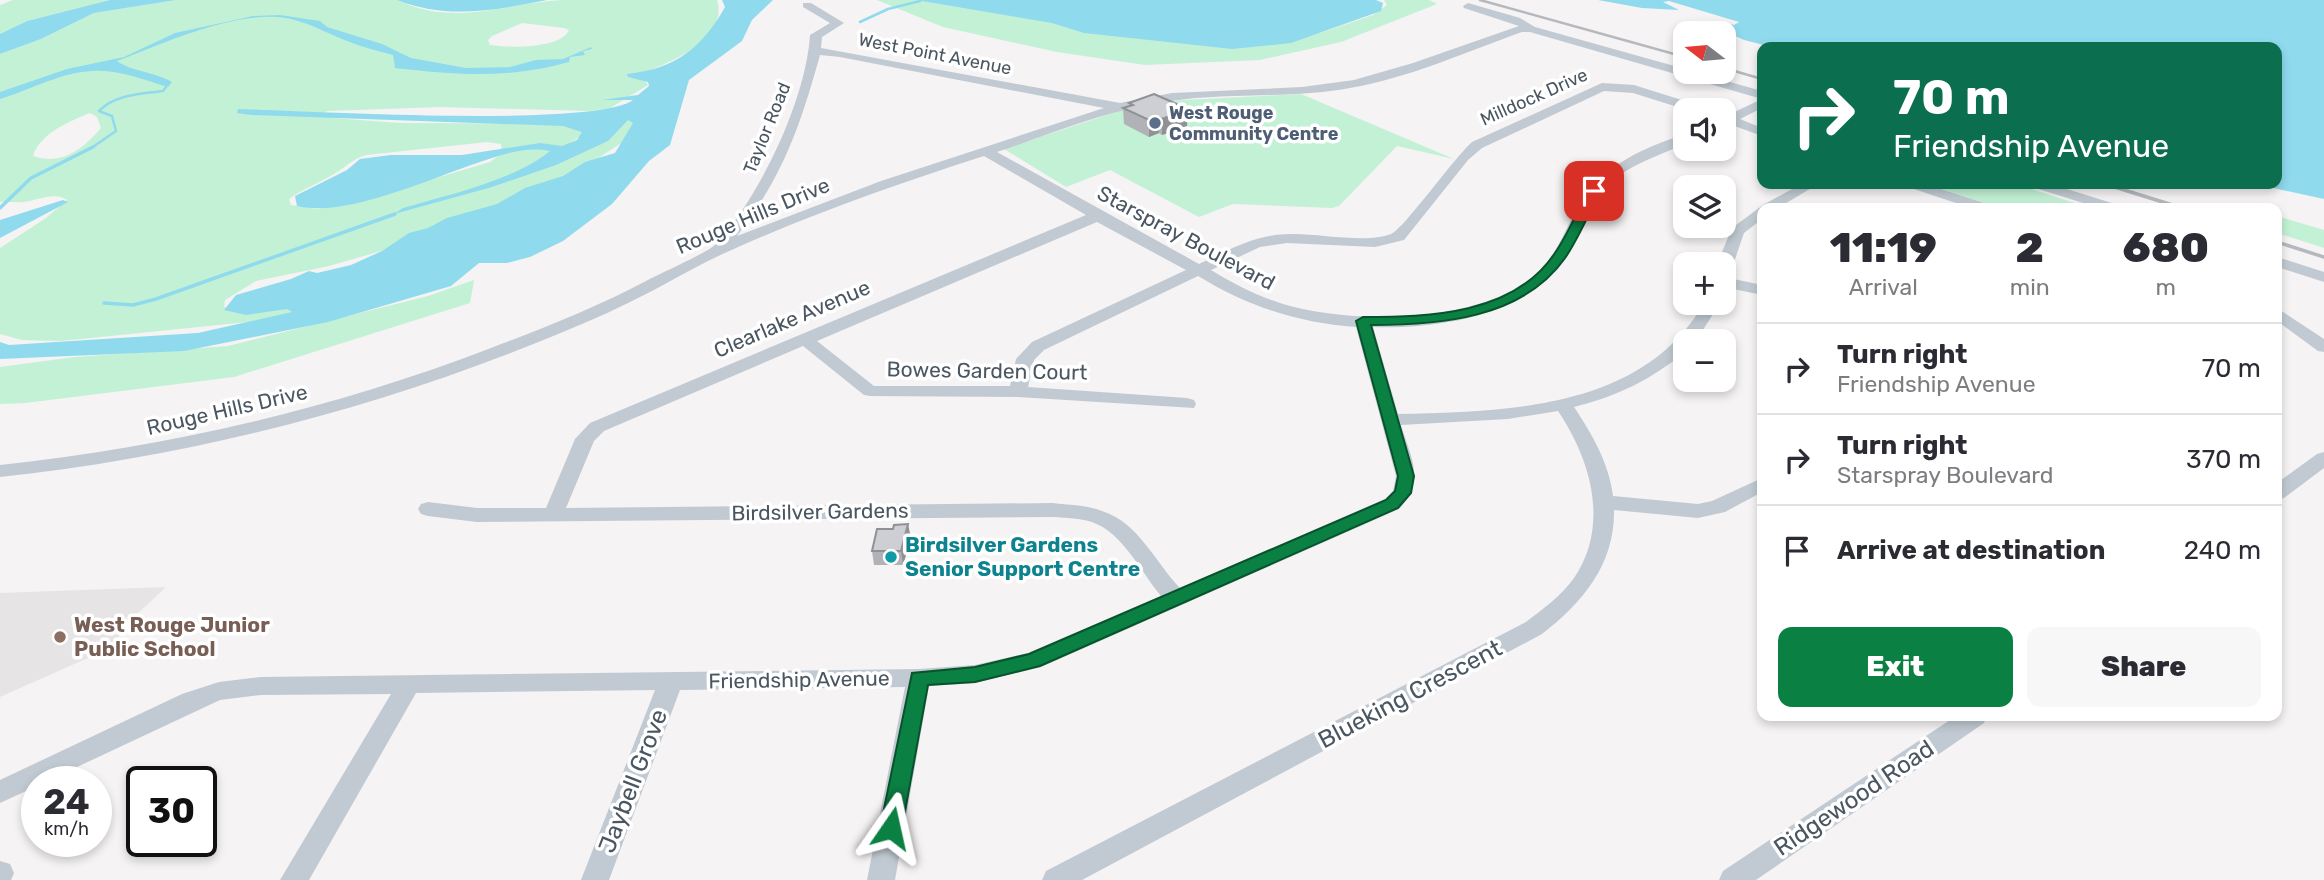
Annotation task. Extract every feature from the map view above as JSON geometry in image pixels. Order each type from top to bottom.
[{"type":"street","name":"West Point Avenue","points":[[807,5],[838,23],[816,35],[815,51],[840,53],[1124,107]]},
{"type":"street","points":[[1468,6],[1516,20],[1531,29],[1757,93]]},
{"type":"street","name":"Rouge Hills Drive","points":[[0,471],[127,455],[226,434],[336,406],[442,372],[610,306],[721,248],[905,177],[1147,100],[1300,92],[1354,84],[1404,70],[1521,29],[1531,29]]},
{"type":"street","name":"Taylor Road","points":[[721,248],[762,192],[780,155],[815,51]]},
{"type":"street","name":"Milldock Drive","points":[[1018,392],[1025,359],[1038,346],[1256,243],[1287,238],[1376,242],[1399,237],[1463,157],[1477,145],[1602,87],[1634,89],[1673,102]]},
{"type":"street","points":[[1736,115],[1757,105]]},
{"type":"street","points":[[1736,123],[1757,130]]},
{"type":"street","name":"Starspray Boulevard","points":[[985,151],[1246,297],[1283,310],[1363,321],[1422,321],[1449,317],[1495,304],[1533,285],[1560,257],[1594,191],[1615,172],[1673,145]]},
{"type":"street","points":[[1777,203],[1802,189]]},
{"type":"street","points":[[1928,189],[1970,203]]},
{"type":"street","points":[[2053,189],[2097,203]]},
{"type":"street","name":"Clearlake Avenue","points":[[553,515],[585,439],[597,427],[1097,216]]},
{"type":"street","points":[[1730,252],[1737,231],[1757,216]]},
{"type":"street","points":[[2282,264],[2324,277]]},
{"type":"street","points":[[1736,285],[1757,289]]},
{"type":"street","points":[[2282,317],[2324,347]]},
{"type":"street","name":"Friendship Avenue","points":[[0,792],[219,691],[261,686],[919,678],[975,674],[1033,661],[1392,504],[1403,493],[1406,476],[1363,321]]},
{"type":"street","name":"Bowes Garden Court","points":[[804,339],[870,391],[1018,392],[1187,404]]},
{"type":"street","points":[[1392,420],[1481,417],[1563,405],[1610,390],[1662,363],[1673,353]]},
{"type":"street","name":"Blueking Crescent","points":[[1056,880],[1534,628],[1566,603],[1588,574],[1603,537],[1605,502],[1599,470],[1593,455],[1563,405]]},
{"type":"street","points":[[2282,489],[2324,458]]},
{"type":"street","points":[[1605,502],[1698,511],[1718,507],[1757,487]]},
{"type":"street","name":"Birdsilver Gardens","points":[[428,509],[477,515],[1053,510],[1099,517],[1121,531],[1164,587],[1176,598]]},
{"type":"street","points":[[881,880],[919,678]]},
{"type":"street","name":"Jaybell Grove","points":[[595,880],[671,681]]},
{"type":"street","points":[[294,880],[410,684]]},
{"type":"street","name":"Ridgewood Road","points":[[1733,880],[1968,721]]},
{"type":"shaded area","name":"West Rouge Junior Public School","points":[[166,587],[121,629],[117,645],[0,697],[0,593]]},
{"type":"green space","points":[[13,0],[110,0],[27,21],[0,34],[0,5]]},
{"type":"green space","points":[[176,0],[397,0],[418,8],[458,13],[561,0],[717,0],[718,14],[714,27],[706,38],[680,56],[640,74],[648,85],[610,108],[589,111],[440,107],[321,113],[333,118],[400,123],[578,124],[592,129],[548,157],[623,119],[640,115],[626,140],[566,179],[424,232],[381,251],[329,266],[256,281],[225,300],[224,307],[234,310],[341,303],[248,322],[61,341],[22,340],[0,334],[0,248],[46,218],[67,200],[51,196],[23,202],[0,202],[0,54],[41,39],[94,13]],"holes":[[[522,23],[564,28],[569,30],[556,41],[545,44],[521,47],[490,45],[488,40],[492,36]],[[90,113],[97,117],[101,128],[87,143],[71,154],[53,159],[33,156],[42,141],[65,124]],[[487,142],[501,144],[502,153],[490,162],[376,196],[317,209],[291,205],[289,199],[366,155]]]},
{"type":"green space","points":[[877,0],[917,0],[1233,48],[1288,41],[1326,31],[1373,15],[1387,5],[1384,0],[1429,0],[1437,4],[1341,42],[1260,60],[1145,65],[1057,52],[943,27]]},
{"type":"green space","points":[[1301,94],[1454,159],[1397,146],[1339,206],[1332,208],[1233,204],[1199,217],[1110,170],[1066,187],[1004,149],[1128,108],[1164,101]]},
{"type":"green space","points":[[1942,189],[2031,189],[2075,203],[1984,203]]},
{"type":"green space","points":[[2282,217],[2324,230],[2324,248],[2282,235]]},
{"type":"green space","points":[[474,280],[470,303],[234,377],[0,404],[0,367],[75,357],[228,346],[428,296]]},
{"type":"water","points":[[110,0],[176,0],[94,13],[41,39],[0,54],[0,34],[27,21]]},
{"type":"water","points":[[397,0],[547,0],[490,10],[453,11],[434,10]]},
{"type":"water","points":[[722,0],[773,0],[752,20],[742,41],[689,80],[670,145],[649,161],[612,204],[563,241],[530,257],[507,263],[479,263],[451,286],[328,322],[184,351],[0,359],[0,342],[9,345],[198,333],[292,312],[287,309],[246,315],[224,310],[236,295],[309,271],[317,273],[351,265],[382,251],[409,233],[428,228],[447,218],[497,204],[525,188],[563,176],[585,162],[615,153],[633,123],[628,120],[608,141],[556,165],[492,187],[394,214],[403,208],[500,178],[550,151],[522,150],[504,154],[387,195],[339,207],[297,206],[295,196],[347,170],[360,159],[391,155],[462,155],[540,143],[562,146],[577,140],[582,132],[563,126],[252,115],[237,113],[238,109],[508,116],[608,109],[633,100],[602,100],[638,95],[649,86],[648,82],[628,77],[627,74],[659,67],[697,45],[725,7]]},
{"type":"water","points":[[916,0],[1376,0],[1383,3],[1381,11],[1291,43],[1232,49],[1084,33],[1052,23]]},
{"type":"water","points":[[1598,0],[2324,0],[2324,199],[2278,189],[2282,189],[2282,42],[1757,43],[1736,36],[1736,24],[1739,22],[1669,1],[1663,2],[1679,10],[1642,8]]},
{"type":"water","points":[[280,15],[320,21],[327,27],[382,44],[411,58],[466,68],[510,67],[536,60],[563,59],[591,47],[592,49],[583,51],[585,55],[570,57],[569,62],[525,71],[461,74],[395,68],[393,55],[303,23],[285,18],[257,17],[216,25],[117,61],[172,82],[168,87],[121,73],[93,71],[57,78],[0,99],[0,92],[67,69],[124,57],[175,33],[253,16]]},
{"type":"water","points":[[63,200],[68,202],[0,238],[0,220]]},
{"type":"building","points":[[1154,94],[1188,109],[1162,119],[1159,117],[1149,120],[1123,108]]},
{"type":"building","points":[[908,524],[901,551],[872,551],[877,529],[893,529],[894,525]]},
{"type":"waterway","points":[[860,22],[888,9],[920,1]]},
{"type":"waterway","points":[[93,147],[116,131],[112,116],[99,111],[106,105],[129,96],[163,91],[166,87]]},
{"type":"waterway","points":[[0,208],[31,178],[93,147]]},
{"type":"waterway","points":[[104,303],[133,305],[156,299],[395,214]]},
{"type":"railway","points":[[1480,0],[1673,54]]},
{"type":"railway","points":[[1736,71],[1757,78]]},
{"type":"railway","points":[[2121,189],[2166,203]]},
{"type":"railway","points":[[2282,244],[2324,257]]},
{"type":"place","name":"West Rouge Community Centre","points":[[1155,123]]},
{"type":"place","name":"Birdsilver Gardens Senior Support Centre","points":[[891,557]]},
{"type":"place","name":"West Rouge Junior Public School","points":[[60,637]]},
{"type":"route","points":[[891,828],[919,678],[1002,670],[1033,661],[1392,504],[1403,493],[1406,476],[1363,321],[1422,321],[1449,317],[1495,304],[1533,285],[1560,257],[1594,191]]}]
